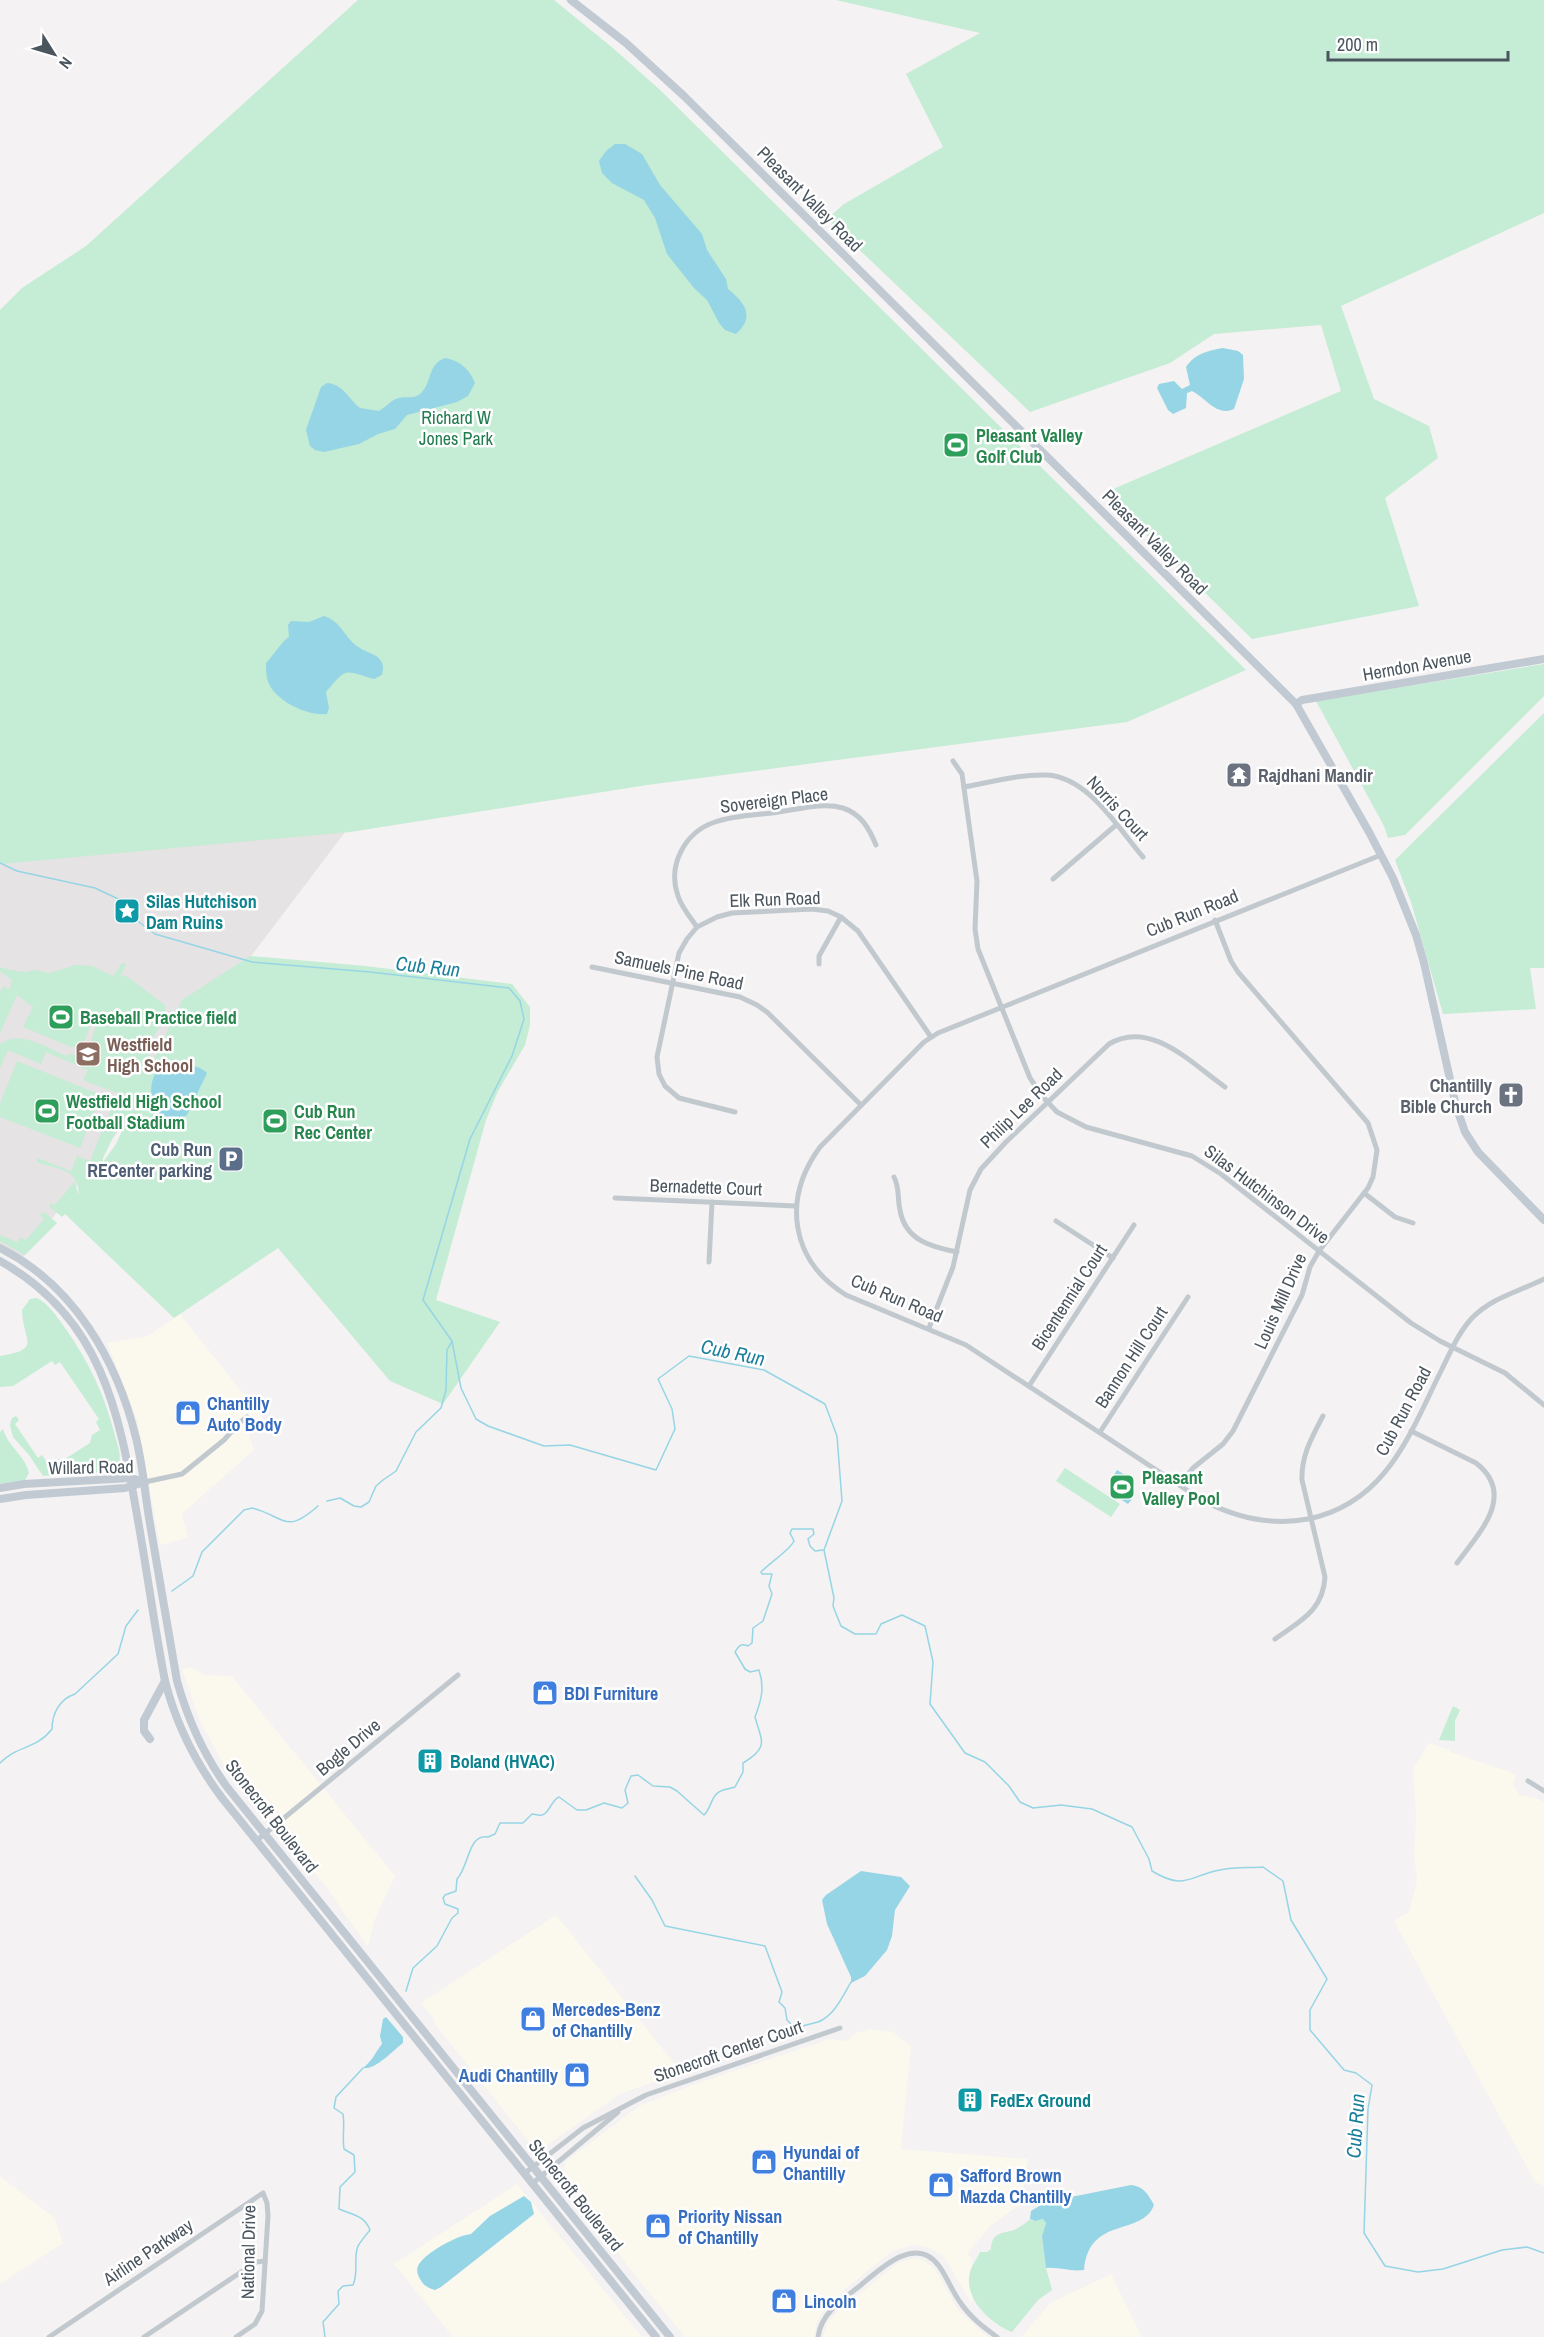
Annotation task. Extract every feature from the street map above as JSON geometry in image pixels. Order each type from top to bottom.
[{"type":"main road","name":"Pleasant Valley Road","points":[[571,0],[626,44],[684,96],[1296,704],[1347,790],[1381,855],[1422,953],[1456,1107],[1465,1132],[1478,1152],[1544,1220]]},
{"type":"main road","name":"Herndon Avenue","points":[[1296,704],[1302,700],[1544,659]]},
{"type":"main road","name":"Stonecroft Boulevard","points":[[0,1248],[25,1263],[59,1290],[80,1315],[98,1342],[118,1382],[132,1421],[145,1482],[175,1669],[186,1712],[208,1759],[670,2337]]},
{"type":"main road","name":"Stonecroft Boulevard","points":[[0,1262],[24,1276],[69,1318],[102,1374],[115,1407],[131,1478],[165,1680],[180,1725],[201,1768],[256,1841],[656,2337]]},
{"type":"main road","name":"Willard Road","points":[[0,1488],[24,1484],[131,1478],[145,1482]]},
{"type":"main road","name":"Willard Road","points":[[0,1499],[132,1487],[145,1482]]},
{"type":"main road","points":[[150,1739],[144,1731],[144,1720],[165,1680]]},
{"type":"street","name":"Silas Hutchinson Drive","points":[[953,761],[960,769],[964,786],[977,881],[976,939],[1030,1078],[1048,1102],[1067,1118],[1086,1127],[1196,1158],[1221,1174],[1411,1323],[1452,1347],[1505,1373],[1544,1405]]},
{"type":"street","name":"Norris Court","points":[[964,786],[1037,776],[1063,778],[1075,783],[1088,793],[1143,857]]},
{"type":"street","name":"Sovereign Place","points":[[697,927],[678,898],[675,874],[682,849],[692,836],[708,825],[726,819],[835,806],[858,816],[869,829],[876,845]]},
{"type":"street","points":[[1053,879],[1116,825]]},
{"type":"street","name":"Cub Run Road","points":[[1381,855],[1215,920],[931,1037],[819,1147],[811,1158],[800,1183],[795,1206],[797,1226],[805,1251],[816,1269],[830,1283],[857,1300],[966,1345],[1202,1500],[1233,1515],[1269,1522],[1292,1522],[1329,1513],[1348,1504],[1379,1481],[1397,1458],[1452,1347],[1472,1319],[1494,1301],[1544,1280]]},
{"type":"street","name":"Elk Run Road","points":[[697,927],[717,917],[732,914],[812,909],[828,911],[841,917],[862,937],[931,1037]]},
{"type":"street","points":[[819,964],[819,956],[841,917]]},
{"type":"street","name":"Louis Mill Drive","points":[[1180,1485],[1193,1467],[1223,1444],[1233,1431],[1302,1294],[1310,1267],[1319,1251],[1364,1193],[1373,1177],[1377,1158],[1371,1129],[1361,1114],[1238,972],[1231,961],[1215,920]]},
{"type":"street","points":[[697,927],[679,953],[657,1057],[658,1070],[663,1082],[672,1093],[684,1100],[735,1112]]},
{"type":"street","name":"Samuels Pine Road","points":[[592,967],[740,997],[757,1005],[861,1105]]},
{"type":"street","name":"Philip Lee Road","points":[[929,1328],[953,1267],[968,1197],[978,1175],[989,1160],[1109,1044],[1129,1036],[1144,1036],[1158,1041],[1225,1087]]},
{"type":"street","points":[[894,1177],[899,1187],[900,1212],[911,1234],[930,1246],[957,1252]]},
{"type":"street","points":[[1364,1193],[1398,1219],[1413,1223]]},
{"type":"street","name":"Bernadette Court","points":[[615,1198],[795,1206]]},
{"type":"street","points":[[709,1262],[712,1202]]},
{"type":"street","points":[[1056,1221],[1113,1258]]},
{"type":"street","name":"Bicentennial Court","points":[[1029,1386],[1134,1226]]},
{"type":"street","name":"Bannon Hill Court","points":[[1100,1432],[1188,1297]]},
{"type":"street","points":[[1275,1639],[1311,1614],[1323,1593],[1325,1577],[1302,1480],[1302,1467],[1304,1457],[1323,1416]]},
{"type":"street","points":[[145,1482],[182,1474],[224,1440],[247,1417]]},
{"type":"street","points":[[1411,1431],[1476,1463],[1492,1483],[1494,1497],[1491,1515],[1457,1563]]},
{"type":"street","name":"Bogle Drive","points":[[256,1841],[458,1676]]},
{"type":"street","points":[[1528,1781],[1544,1791]]},
{"type":"street","name":"Stonecroft Center Court","points":[[525,2173],[583,2128],[626,2104],[669,2086],[840,2028]]},
{"type":"street","name":"Stonecroft Center Court","points":[[533,2183],[626,2104]]},
{"type":"street","name":"National Drive","points":[[236,2337],[255,2324],[261,2315],[268,2216],[263,2193]]},
{"type":"street","name":"Airline Parkway","points":[[49,2337],[263,2193]]},
{"type":"street","points":[[818,2337],[823,2319],[832,2309],[888,2262],[905,2254],[914,2253],[926,2256],[939,2265],[951,2289],[968,2314],[997,2337]]},
{"type":"street","points":[[144,2337],[256,2262],[265,2261]]},
{"type":"shaded area","name":"Westfield High School","points":[[355,819],[23,1257],[0,1244],[0,863]]},
{"type":"shaded area","points":[[180,1314],[269,1426],[247,1429],[254,1450],[182,1514],[188,1538],[160,1545],[137,1420],[107,1343],[148,1336]]},
{"type":"shaded area","points":[[191,1667],[204,1675],[232,1676],[395,1876],[375,1919],[368,1947],[327,1888],[225,1767],[200,1721],[182,1669]]},
{"type":"shaded area","points":[[1429,1743],[1516,1774],[1513,1785],[1520,1795],[1544,1802],[1544,2186],[1535,2182],[1394,1921],[1409,1912],[1417,1880],[1414,1855],[1416,1816],[1413,1769]]},
{"type":"shaded area","points":[[556,1915],[681,2072],[620,2094],[543,2148],[533,2147],[434,2023],[435,2021],[421,2003]]},
{"type":"shaded area","points":[[870,2029],[893,2032],[911,2046],[901,2149],[1028,2159],[1021,2204],[990,2226],[967,2254],[972,2258],[972,2304],[944,2257],[930,2248],[914,2245],[892,2251],[828,2303],[816,2324],[815,2337],[685,2337],[563,2180],[565,2162],[639,2106],[692,2085],[830,2039],[847,2041],[856,2033]]},
{"type":"shaded area","points":[[0,2176],[54,2217],[63,2243],[0,2284]]},
{"type":"shaded area","points":[[517,2184],[642,2337],[453,2337],[394,2264]],"holes":[[[524,2196],[534,2214],[441,2287],[435,2290],[422,2283],[417,2273],[427,2256],[461,2235],[471,2234],[490,2216]]]},
{"type":"shaded area","points":[[916,2258],[935,2269],[959,2311],[988,2337],[823,2337],[827,2323],[837,2312],[899,2262]]},
{"type":"shaded area","points":[[1111,2274],[1142,2337],[1021,2337],[1050,2303]]},
{"type":"green space","name":"Richard W Jones Park","points":[[358,0],[554,0],[659,89],[1246,670],[1127,722],[647,785],[350,832],[0,864],[0,310],[22,288],[86,246]]},
{"type":"green space","points":[[836,0],[1544,0],[1544,213],[1341,306],[1374,399],[1429,426],[1438,458],[1385,498],[1419,606],[1252,639],[1104,493],[1341,391],[1321,325],[1214,334],[1170,363],[1030,412],[827,219],[844,204],[943,147],[906,74],[980,33]]},
{"type":"green space","points":[[1544,664],[1544,696],[1405,835],[1388,838],[1384,826],[1316,701]]},
{"type":"green space","points":[[1544,713],[1544,968],[1530,968],[1536,1009],[1443,1014],[1411,902],[1395,860]]},
{"type":"green space","points":[[250,956],[365,966],[512,984],[530,1007],[530,1025],[525,1045],[498,1091],[486,1120],[436,1300],[500,1322],[443,1404],[390,1381],[278,1248],[174,1318],[65,1214],[62,1217],[50,1207],[50,1203],[55,1205],[74,1182],[79,1195],[78,1186],[71,1174],[37,1162],[37,1158],[71,1171],[77,1156],[90,1161],[112,1106],[116,1103],[117,1093],[83,1080],[88,1070],[46,1052],[41,1064],[8,1050],[0,1068],[0,1044],[16,1038],[34,1041],[67,1056],[69,1053],[76,1056],[88,1052],[99,1015],[95,1013],[86,1038],[78,1047],[71,1047],[23,1027],[33,1007],[17,995],[0,1033],[0,992],[3,986],[10,990],[12,980],[0,971],[0,967],[9,970],[26,972],[35,970],[50,973],[75,965],[92,966],[113,976],[122,963],[126,964],[120,977],[123,975],[128,977],[165,1005],[163,1021],[150,1047],[151,1066],[182,1000]],"holes":[[[130,1113],[116,1144],[103,1162],[122,1119]]]},
{"type":"green space","name":"Westfield High School Football Stadium","points":[[17,1061],[101,1095],[80,1148],[0,1117],[0,1104]]},
{"type":"green space","points":[[44,1212],[57,1223],[25,1255],[0,1241],[0,1235],[17,1242],[20,1238],[26,1240],[44,1219],[40,1215]]},
{"type":"green space","points":[[37,1298],[59,1320],[81,1352],[94,1378],[110,1418],[119,1452],[119,1462],[115,1471],[43,1476],[13,1437],[10,1425],[12,1418],[16,1416],[19,1420],[15,1424],[38,1458],[42,1455],[49,1465],[58,1459],[65,1459],[90,1443],[92,1435],[100,1430],[96,1422],[99,1419],[60,1362],[55,1365],[52,1361],[13,1386],[0,1387],[0,1356],[26,1347],[28,1342],[22,1310],[30,1299]]},
{"type":"green space","points":[[3,1429],[27,1467],[29,1473],[25,1480],[0,1484],[0,1432]]},
{"type":"green space","points":[[1065,1468],[1120,1504],[1111,1517],[1056,1481]]},
{"type":"green space","points":[[1453,1706],[1460,1710],[1455,1721],[1455,1741],[1439,1740]]},
{"type":"green space","points":[[1030,2219],[1032,2221],[1043,2219],[1046,2223],[1042,2236],[1046,2268],[1052,2290],[1038,2300],[1012,2332],[994,2322],[979,2307],[970,2289],[969,2279],[980,2252],[987,2252],[991,2249],[995,2237],[1016,2229]]},
{"type":"water","points":[[615,144],[625,144],[642,154],[660,185],[702,234],[707,250],[726,279],[728,289],[743,304],[745,321],[736,334],[725,330],[707,300],[694,288],[667,254],[655,218],[644,200],[612,183],[602,173],[599,161]]},
{"type":"water","points":[[1223,348],[1238,351],[1243,355],[1244,379],[1234,409],[1222,411],[1217,409],[1192,391],[1187,393],[1186,408],[1173,414],[1168,410],[1157,388],[1159,384],[1174,381],[1182,389],[1190,385],[1186,367],[1190,362],[1202,353]]},
{"type":"water","points":[[445,358],[464,366],[470,374],[475,383],[468,396],[457,402],[407,415],[395,429],[378,434],[359,444],[324,452],[310,446],[306,430],[321,387],[327,383],[342,389],[360,408],[379,411],[391,401],[419,394],[425,388],[433,368]]},
{"type":"water","points":[[324,616],[340,626],[355,644],[377,656],[383,667],[382,675],[374,679],[351,673],[343,674],[326,692],[329,708],[327,714],[320,714],[303,711],[280,698],[269,683],[266,663],[289,637],[288,625],[291,621],[309,622]]},
{"type":"water","points":[[168,1064],[194,1066],[207,1073],[187,1115],[175,1119],[166,1117],[158,1111],[151,1091],[158,1070]]},
{"type":"water","name":"Pleasant Valley Pool","points":[[1117,1470],[1133,1480],[1124,1493],[1132,1499],[1128,1504],[1111,1493],[1118,1481],[1113,1477]]},
{"type":"water","points":[[861,1871],[901,1877],[910,1886],[895,1910],[892,1936],[887,1950],[865,1976],[851,1983],[851,1977],[827,1924],[822,1900]]},
{"type":"water","points":[[386,2017],[403,2037],[403,2043],[378,2063],[363,2068],[382,2044],[380,2036],[383,2019]]},
{"type":"water","points":[[1131,2185],[1142,2189],[1152,2201],[1154,2205],[1148,2215],[1139,2221],[1105,2234],[1095,2241],[1088,2253],[1084,2270],[1046,2268],[1042,2236],[1046,2223],[1043,2219],[1035,2221],[1030,2219],[1031,2211],[1046,2202]]},
{"type":"water","points":[[524,2196],[531,2202],[534,2214],[441,2287],[435,2290],[423,2283],[417,2271],[421,2261],[450,2241],[471,2234],[490,2216]]},
{"type":"waterway","name":"Cub Run","points":[[0,863],[17,871],[95,888],[129,904],[135,919],[155,934],[252,962],[370,972],[509,988],[520,1001],[524,1019],[512,1056],[470,1139],[423,1300],[452,1341],[461,1388],[476,1419],[488,1426],[544,1446],[570,1445],[656,1470],[675,1429],[672,1409],[658,1379],[689,1356],[764,1370],[825,1404],[837,1436],[842,1501],[824,1550],[834,1598],[833,1606],[841,1626],[855,1634],[876,1634],[881,1624],[902,1615],[925,1626],[933,1662],[930,1704],[965,1753],[985,1762],[1009,1786],[1020,1802],[1033,1808],[1061,1805],[1092,1809],[1132,1827],[1149,1859],[1152,1871],[1172,1880],[1186,1880],[1225,1869],[1263,1867],[1283,1881],[1291,1920],[1327,1979],[1310,2010],[1310,2030],[1344,2070],[1356,2073],[1372,2085],[1368,2109],[1364,2233],[1385,2266],[1418,2272],[1443,2269],[1502,2250],[1527,2247],[1544,2253]]},
{"type":"waterway","points":[[327,1501],[340,1498],[354,1506],[361,1507],[369,1502],[376,1486],[396,1471],[416,1432],[441,1408],[446,1390],[447,1350],[452,1341]]},
{"type":"waterway","points":[[172,1591],[193,1576],[202,1552],[244,1510],[252,1508],[292,1522],[299,1520],[318,1506]]},
{"type":"waterway","points":[[406,1991],[413,1968],[437,1946],[452,1918],[458,1913],[458,1909],[445,1904],[443,1898],[456,1891],[457,1879],[476,1840],[495,1834],[500,1823],[523,1823],[532,1814],[545,1814],[559,1797],[577,1810],[586,1810],[604,1803],[622,1808],[628,1803],[625,1790],[631,1776],[638,1775],[653,1786],[670,1787],[704,1815],[716,1794],[735,1787],[743,1772],[743,1763],[757,1753],[761,1743],[755,1717],[762,1694],[759,1670],[750,1672],[745,1669],[735,1652],[740,1646],[748,1646],[752,1643],[753,1628],[763,1621],[772,1594],[769,1586],[772,1574],[761,1572],[792,1545],[794,1541],[790,1533],[792,1529],[813,1529],[814,1534],[808,1539],[810,1546],[815,1551],[823,1550]]},
{"type":"waterway","points":[[0,1763],[6,1757],[46,1736],[52,1729],[53,1717],[61,1703],[75,1694],[118,1654],[126,1626],[138,1610]]},
{"type":"waterway","points":[[635,1876],[652,1900],[665,1926],[765,1946],[782,1992],[779,2002],[785,2008],[787,2020],[796,2029],[818,2022],[829,2015],[838,2005],[851,1982]]},
{"type":"waterway","points":[[325,2337],[323,2322],[339,2304],[338,2291],[343,2286],[353,2285],[356,2276],[358,2246],[370,2230],[361,2218],[339,2209],[340,2187],[355,2172],[354,2155],[344,2149],[343,2114],[334,2108],[336,2097],[363,2068]]},
{"type":"place","name":"Pleasant Valley Golf Club","points":[[956,445]]},
{"type":"place","name":"Rajdhani Mandir","points":[[1239,775]]},
{"type":"place","name":"Silas Hutchison Dam Ruins","points":[[127,911]]},
{"type":"place","name":"Baseball Practice field","points":[[61,1017]]},
{"type":"place","name":"Westfield High School","points":[[88,1054]]},
{"type":"place","name":"Chantilly Bible Church","points":[[1511,1095]]},
{"type":"place","name":"Westfield High School Football Stadium","points":[[47,1111]]},
{"type":"place","name":"Cub Run Rec Center","points":[[275,1121]]},
{"type":"place","name":"Cub Run RECenter parking","points":[[231,1159]]},
{"type":"place","name":"Chantilly Auto Body","points":[[188,1413]]},
{"type":"place","name":"Pleasant Valley Pool","points":[[1122,1487]]},
{"type":"place","name":"BDI Furniture","points":[[545,1693]]},
{"type":"place","name":"Boland (HVAC)","points":[[430,1761]]},
{"type":"place","name":"Mercedes-Benz of Chantilly","points":[[533,2019]]},
{"type":"place","name":"Audi Chantilly","points":[[577,2075]]},
{"type":"place","name":"FedEx Ground","points":[[970,2100]]},
{"type":"place","name":"Hyundai of Chantilly","points":[[764,2162]]},
{"type":"place","name":"Safford Brown Mazda Chantilly","points":[[941,2185]]},
{"type":"place","name":"Priority Nissan of Chantilly","points":[[658,2226]]},
{"type":"place","name":"Lincoln","points":[[784,2301]]}]
